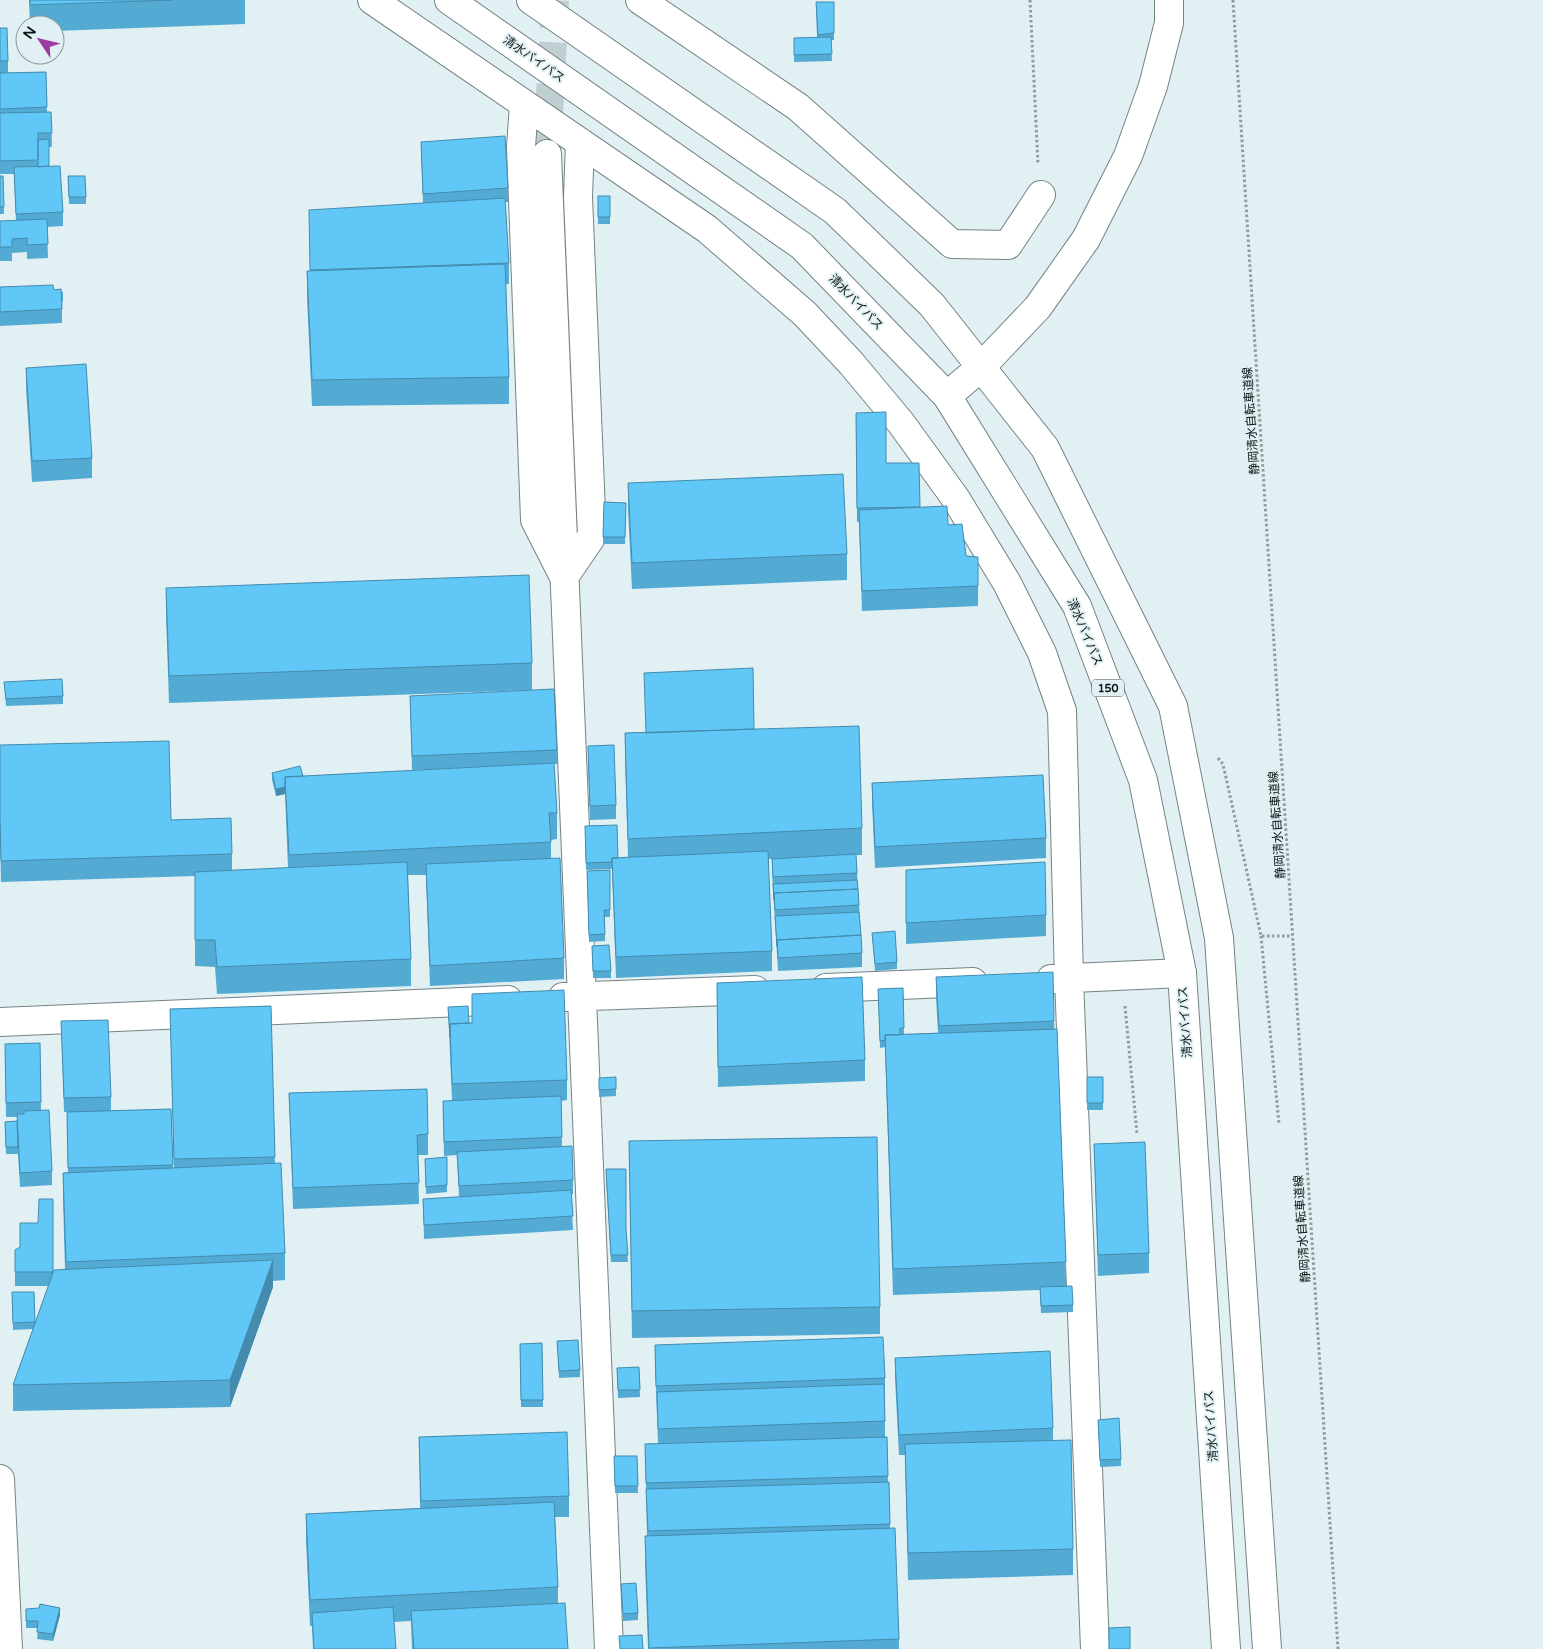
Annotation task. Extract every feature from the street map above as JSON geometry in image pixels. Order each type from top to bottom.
[{"type":"main road","points":[[372,0],[707,229],[805,314],[901,423],[956,499],[1007,583],[1042,653],[1062,711],[1069,978],[1095,1649]]},
{"type":"main road","name":"清水バイパス","points":[[449,0],[802,246],[947,396],[1077,606],[1143,780],[1182,973],[1226,1649]]},
{"type":"main road","points":[[530,0],[835,211],[932,305],[1045,448],[1173,706],[1219,938],[1267,1649]]},
{"type":"main road","points":[[640,0],[798,107],[952,244],[1008,244],[1041,195]]},
{"type":"main road","points":[[947,396],[981,366],[1038,307],[1086,239],[1128,156],[1153,86],[1168,23],[1169,0]]},
{"type":"main road","points":[[524,104],[521,147],[535,520],[564,577]]},
{"type":"main road","points":[[564,577],[592,536],[578,197],[580,142]]},
{"type":"main road","points":[[547,154],[609,1649]]},
{"type":"main road","points":[[1030,980],[1182,973]]},
{"type":"main road","points":[[0,1022],[1000,981]]},
{"type":"main road","points":[[0,1479],[8,1649]]},
{"type":"path","points":[[1030,0],[1038,176],[1041,195]]},
{"type":"path","name":"静岡清水自転車道線","points":[[1233,0],[1338,1649]]},
{"type":"path","points":[[1217,757],[1223,764],[1261,936],[1279,1124]]},
{"type":"path","points":[[1261,936],[1292,936]]},
{"type":"path","points":[[1123,976],[1137,1134]]},
{"type":"building","points":[[30,0],[173,0],[30,5]]},
{"type":"building","points":[[816,2],[834,2],[834,33],[818,35]]},
{"type":"building","points":[[0,28],[7,28],[8,61],[0,61]]},
{"type":"building","points":[[831,37],[832,54],[794,55],[794,38]]},
{"type":"building","points":[[46,72],[47,107],[0,109],[0,73]]},
{"type":"building","points":[[51,112],[52,133],[38,133],[38,160],[0,161],[0,113]]},
{"type":"building","points":[[505,136],[508,188],[423,194],[421,142]]},
{"type":"building","points":[[49,139],[49,166],[38,167],[38,140]]},
{"type":"building","points":[[60,166],[63,212],[16,214],[14,167]]},
{"type":"building","points":[[0,176],[3,176],[4,207],[0,207]]},
{"type":"building","points":[[68,176],[85,176],[86,197],[69,197]]},
{"type":"building","points":[[598,196],[610,196],[610,217],[598,217]]},
{"type":"building","points":[[505,198],[509,263],[310,270],[309,210]]},
{"type":"building","points":[[47,219],[48,244],[27,245],[27,238],[12,239],[12,247],[0,247],[0,221]]},
{"type":"building","points":[[505,264],[509,377],[312,380],[307,271]]},
{"type":"building","points":[[53,285],[54,290],[61,289],[62,309],[0,312],[0,287]]},
{"type":"building","points":[[86,364],[92,458],[32,461],[26,368]]},
{"type":"building","points":[[886,412],[886,463],[919,463],[920,507],[857,508],[856,413]]},
{"type":"building","points":[[843,474],[847,554],[632,563],[628,483]]},
{"type":"building","points":[[604,502],[626,503],[625,537],[603,537]]},
{"type":"building","points":[[947,506],[948,525],[962,524],[966,556],[978,557],[978,586],[862,591],[859,510]]},
{"type":"building","points":[[529,575],[532,663],[169,676],[166,588]]},
{"type":"building","points":[[753,668],[754,729],[646,733],[644,673]]},
{"type":"building","points":[[62,679],[63,696],[6,699],[4,682]]},
{"type":"building","points":[[554,689],[557,750],[412,756],[410,696]]},
{"type":"building","points":[[859,726],[862,828],[628,839],[625,733]]},
{"type":"building","points":[[169,741],[171,820],[231,818],[232,854],[1,861],[0,745]]},
{"type":"building","points":[[614,745],[616,805],[590,806],[588,746]]},
{"type":"building","points":[[554,763],[557,813],[549,813],[551,842],[289,855],[285,777]]},
{"type":"building","points":[[300,766],[303,776],[285,777],[285,787],[276,789],[272,773]]},
{"type":"building","points":[[1043,775],[1046,838],[875,847],[872,783]]},
{"type":"building","points":[[617,825],[618,858],[612,858],[612,862],[586,863],[585,826]]},
{"type":"building","points":[[768,851],[772,951],[616,957],[612,858]]},
{"type":"building","points":[[856,854],[857,873],[773,877],[772,859]]},
{"type":"building","points":[[560,858],[564,958],[430,966],[426,864]]},
{"type":"building","points":[[407,862],[411,959],[217,967],[215,940],[195,940],[195,872]]},
{"type":"building","points":[[1045,862],[1046,915],[906,923],[906,870]]},
{"type":"building","points":[[610,870],[610,910],[604,910],[605,934],[589,935],[587,871]]},
{"type":"building","points":[[857,880],[858,889],[774,893],[774,900],[773,884]]},
{"type":"building","points":[[858,889],[859,905],[775,910],[774,893]]},
{"type":"building","points":[[859,912],[861,935],[777,940],[777,946],[775,916]]},
{"type":"building","points":[[895,931],[897,962],[875,964],[872,933]]},
{"type":"building","points":[[861,935],[862,953],[778,958],[777,940]]},
{"type":"building","points":[[609,945],[611,971],[593,971],[592,946]]},
{"type":"building","points":[[1053,972],[1054,1021],[939,1026],[936,977]]},
{"type":"building","points":[[862,977],[865,1060],[718,1067],[717,983]]},
{"type":"building","points":[[903,988],[904,1028],[900,1028],[900,1035],[885,1035],[885,1040],[880,1041],[878,989]]},
{"type":"building","points":[[564,990],[567,1080],[452,1084],[450,1024],[472,1023],[472,994]]},
{"type":"building","points":[[271,1006],[275,1157],[174,1159],[170,1009]]},
{"type":"building","points":[[468,1006],[469,1023],[450,1024],[450,1037],[448,1007]]},
{"type":"building","points":[[108,1020],[111,1097],[64,1098],[61,1021]]},
{"type":"building","points":[[1057,1029],[1066,1262],[893,1269],[885,1035]]},
{"type":"building","points":[[40,1043],[41,1102],[6,1103],[5,1044]]},
{"type":"building","points":[[616,1077],[616,1089],[599,1090],[599,1078]]},
{"type":"building","points":[[1087,1077],[1103,1077],[1103,1103],[1087,1103]]},
{"type":"building","points":[[427,1089],[428,1134],[417,1135],[419,1183],[293,1188],[289,1093]]},
{"type":"building","points":[[561,1096],[562,1137],[444,1142],[443,1101]]},
{"type":"building","points":[[171,1109],[173,1165],[68,1168],[67,1112]]},
{"type":"building","points":[[49,1110],[52,1171],[20,1173],[17,1114],[24,1114],[24,1111]]},
{"type":"building","points":[[17,1121],[18,1147],[6,1147],[5,1122]]},
{"type":"building","points":[[877,1137],[880,1307],[632,1311],[629,1141]]},
{"type":"building","points":[[1145,1142],[1149,1253],[1098,1255],[1094,1144]]},
{"type":"building","points":[[572,1146],[573,1180],[459,1186],[457,1152]]},
{"type":"building","points":[[447,1157],[447,1185],[426,1187],[425,1159]]},
{"type":"building","points":[[281,1163],[285,1253],[66,1262],[63,1173]]},
{"type":"building","points":[[606,1169],[626,1169],[628,1255],[611,1255]]},
{"type":"building","points":[[571,1190],[573,1216],[424,1225],[423,1199]]},
{"type":"building","points":[[39,1199],[53,1199],[53,1272],[15,1272],[15,1250],[20,1247],[20,1223],[38,1223]]},
{"type":"building","points":[[273,1260],[230,1380],[13,1385],[54,1270]]},
{"type":"building","points":[[1072,1286],[1073,1305],[1041,1306],[1040,1287]]},
{"type":"building","points":[[12,1292],[34,1292],[35,1322],[13,1323]]},
{"type":"building","points":[[883,1337],[885,1378],[656,1386],[655,1345]]},
{"type":"building","points":[[578,1340],[580,1370],[559,1371],[557,1341]]},
{"type":"building","points":[[542,1343],[543,1400],[521,1400],[520,1344]]},
{"type":"building","points":[[1050,1351],[1053,1428],[899,1435],[895,1358]]},
{"type":"building","points":[[639,1367],[640,1390],[618,1390],[617,1368]]},
{"type":"building","points":[[884,1384],[885,1421],[658,1429],[657,1392]]},
{"type":"building","points":[[1119,1418],[1121,1459],[1100,1460],[1098,1420]]},
{"type":"building","points":[[567,1432],[569,1496],[421,1501],[419,1437]]},
{"type":"building","points":[[887,1437],[888,1476],[646,1483],[645,1444]]},
{"type":"building","points":[[1071,1440],[1073,1549],[908,1553],[905,1444]]},
{"type":"building","points":[[614,1456],[637,1456],[638,1486],[615,1486]]},
{"type":"building","points":[[889,1482],[890,1524],[648,1531],[646,1489]]},
{"type":"building","points":[[554,1502],[558,1587],[310,1600],[306,1514]]},
{"type":"building","points":[[895,1528],[899,1639],[649,1648],[645,1536]]},
{"type":"building","points":[[636,1583],[638,1613],[623,1614],[621,1584]]},
{"type":"building","points":[[565,1603],[568,1649],[414,1649],[411,1611]]},
{"type":"building","points":[[40,1604],[60,1608],[53,1634],[37,1632],[38,1621],[26,1621],[26,1609],[39,1608]]},
{"type":"building","points":[[393,1607],[396,1649],[314,1649],[312,1613]]},
{"type":"building","points":[[1130,1627],[1130,1649],[1109,1649],[1109,1628]]},
{"type":"building","points":[[642,1635],[643,1649],[620,1649],[619,1636]]},
{"type":"tunnel","points":[[547,154],[555,0]]}]
